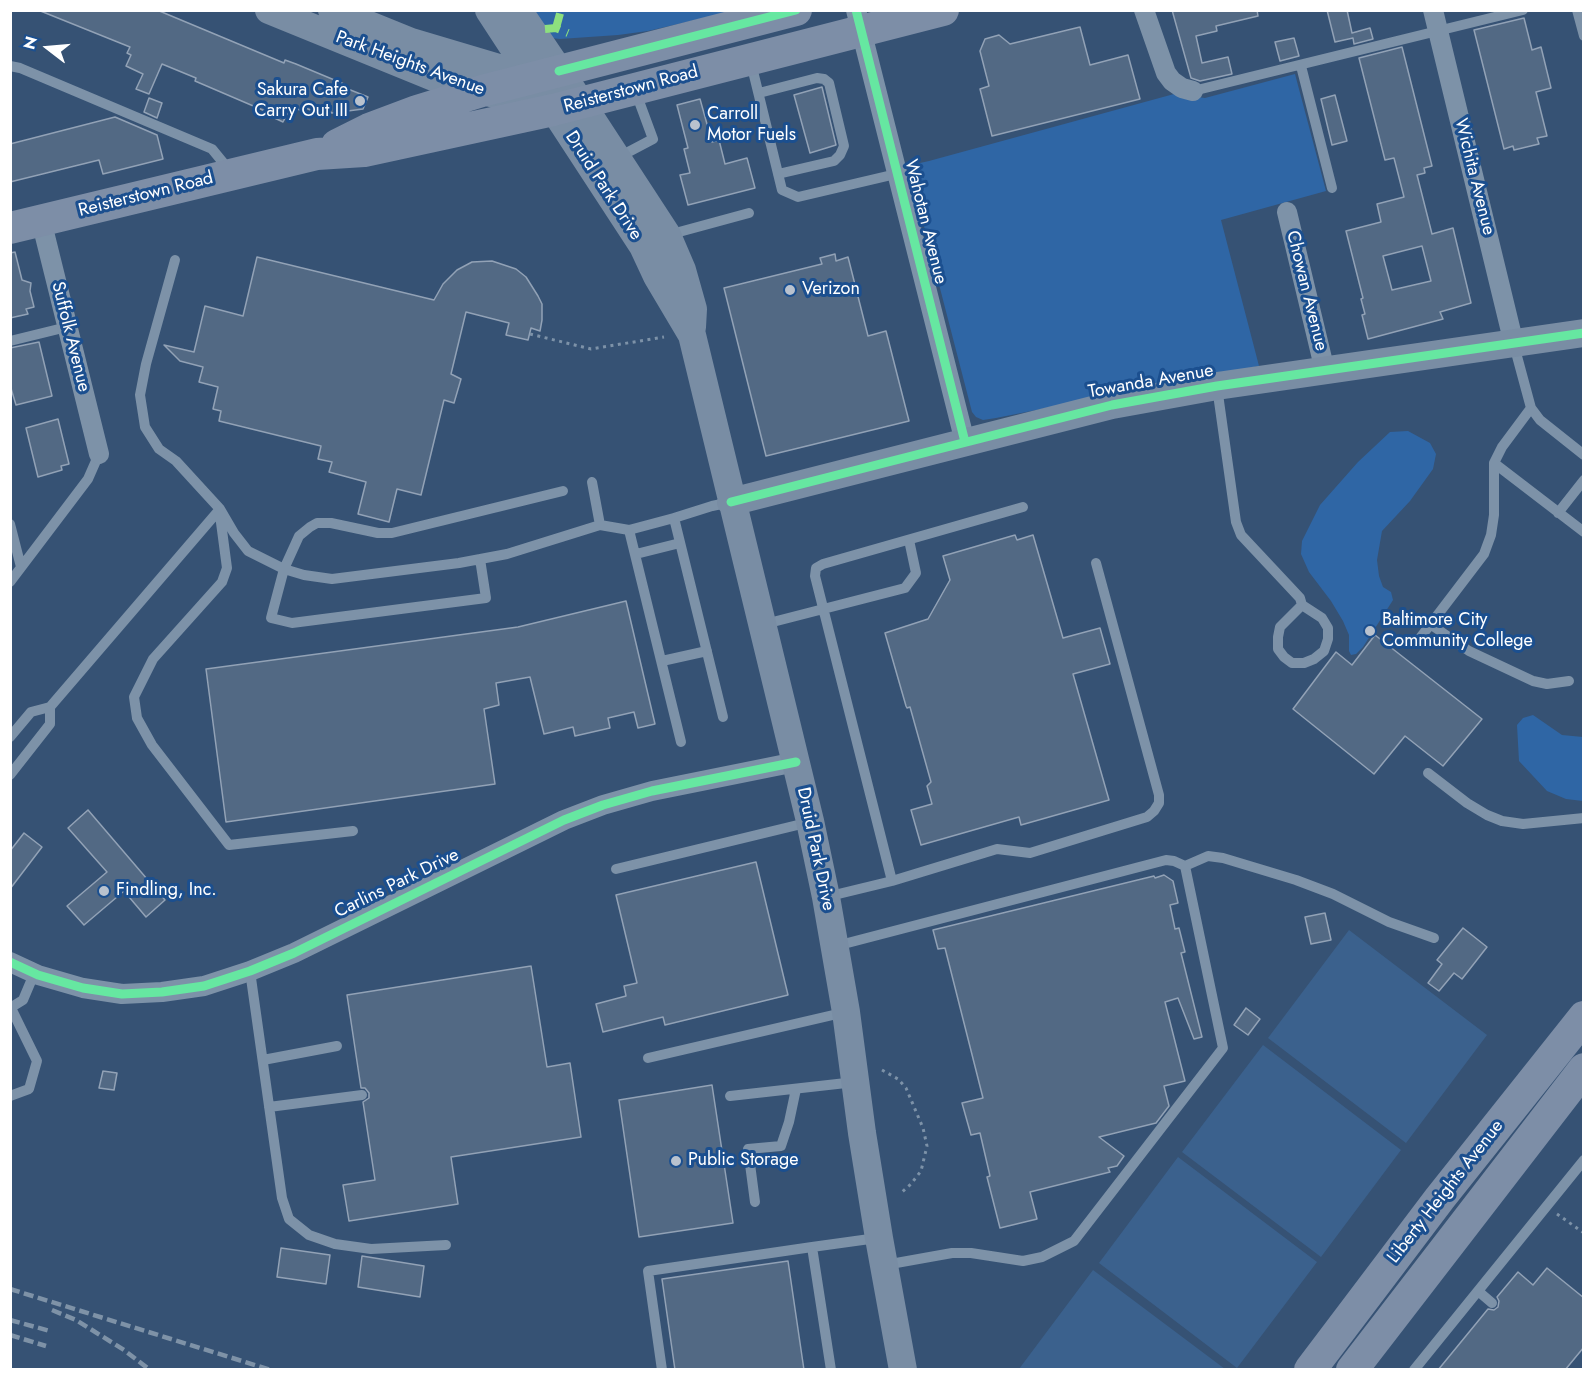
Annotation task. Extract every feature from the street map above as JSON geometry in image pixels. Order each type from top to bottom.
[{"type":"main road","name":"Park Heights Avenue","points":[[269,10],[426,74],[482,91],[567,106]]},
{"type":"main road","name":"Park Heights Avenue","points":[[332,10],[411,42],[546,75]]},
{"type":"main road","name":"Druid Park Drive","points":[[489,10],[546,75],[655,241],[682,270],[693,309],[678,336],[731,502],[810,821],[836,946],[879,1238],[903,1370]]},
{"type":"main road","name":"Druid Park Drive","points":[[518,10],[546,75]]},
{"type":"main road","name":"Reisterstown Road","points":[[317,154],[378,125],[482,91],[796,10]]},
{"type":"main road","name":"Reisterstown Road","points":[[10,228],[317,154],[364,152],[567,106],[750,58],[858,21],[943,10]]},
{"type":"main road","name":"Druid Park Drive","points":[[567,106],[617,158],[655,241]]},
{"type":"main road","name":"Towanda Avenue","points":[[731,502],[1112,405],[1217,386],[1584,333]]},
{"type":"main road","name":"Liberty Heights Avenue","points":[[1310,1370],[1440,1198],[1584,1017]]},
{"type":"main road","name":"Liberty Heights Avenue","points":[[1352,1370],[1584,1069]]},
{"type":"street","points":[[1144,10],[1166,73],[1182,88],[1193,91]]},
{"type":"street","name":"Wichita Avenue","points":[[1433,10],[1514,344]]},
{"type":"street","name":"Wahotan Avenue","points":[[858,21],[965,442]]},
{"type":"street","name":"Chowan Avenue","points":[[1287,212],[1325,371]]},
{"type":"street","name":"Suffolk Avenue","points":[[41,220],[99,454]]},
{"type":"street","name":"Carlins Park Drive","points":[[10,962],[34,974],[82,988],[122,994],[162,992],[204,986],[294,953],[564,820],[603,805],[652,791],[796,762]]},
{"type":"lane","points":[[1193,91],[1523,10]]},
{"type":"lane","points":[[1577,10],[1584,36]]},
{"type":"lane","points":[[750,58],[782,190],[798,197],[896,174]]},
{"type":"lane","points":[[10,66],[20,68],[212,149],[232,174]]},
{"type":"lane","points":[[1301,66],[1332,188]]},
{"type":"lane","points":[[759,93],[817,78],[824,79],[829,83],[844,146],[834,161],[778,174]]},
{"type":"lane","points":[[617,158],[653,139],[635,89]]},
{"type":"lane","points":[[655,241],[683,229],[749,213]]},
{"type":"lane","points":[[175,260],[146,364],[140,395],[145,427],[159,449],[176,461],[220,509],[234,533],[249,551],[284,569],[332,579],[480,559],[507,554],[600,525],[629,530],[731,502]]},
{"type":"lane","points":[[10,341],[67,327]]},
{"type":"lane","points":[[1514,344],[1531,408],[1540,420],[1584,455]]},
{"type":"lane","points":[[1217,386],[1236,522],[1241,535],[1295,590],[1302,605],[1322,618],[1328,628],[1328,639],[1324,651],[1304,663],[1292,663],[1278,649],[1278,637],[1280,627],[1302,605]]},
{"type":"lane","points":[[1420,638],[1484,554],[1491,535],[1494,515],[1494,463],[1502,447],[1531,408]]},
{"type":"lane","points":[[10,582],[88,479],[99,454]]},
{"type":"lane","points":[[1494,463],[1584,532]]},
{"type":"lane","points":[[1558,513],[1584,480]]},
{"type":"lane","points":[[592,482],[600,525]]},
{"type":"lane","points":[[480,559],[486,598],[292,623],[272,618],[284,569],[299,536],[304,530],[317,523],[331,523],[378,533],[392,533],[563,491]]},
{"type":"lane","points":[[892,881],[823,609],[815,576],[816,568],[823,564],[1023,507]]},
{"type":"lane","points":[[10,737],[31,712],[50,707],[220,509]]},
{"type":"lane","points":[[220,509],[227,568],[222,582],[153,659],[134,697],[137,718],[152,745],[229,845],[354,831]]},
{"type":"lane","points":[[674,518],[723,717]]},
{"type":"lane","points":[[10,524],[21,567]]},
{"type":"lane","points":[[629,530],[681,742]]},
{"type":"lane","points":[[761,625],[905,588],[916,573],[909,540]]},
{"type":"lane","points":[[636,554],[680,543]]},
{"type":"lane","points":[[826,897],[892,881],[997,849],[1030,853],[1147,817],[1154,811],[1159,803],[1159,795],[1096,563]]},
{"type":"lane","points":[[1430,624],[1469,651],[1533,681],[1547,684],[1569,681]]},
{"type":"lane","points":[[662,662],[707,651]]},
{"type":"lane","points":[[10,774],[50,724],[50,707]]},
{"type":"lane","points":[[1428,773],[1487,816],[1502,821],[1523,824],[1584,818]]},
{"type":"lane","points":[[616,870],[810,821]]},
{"type":"lane","points":[[836,946],[1166,860],[1185,866],[1208,856],[1223,858],[1296,880],[1434,938]]},
{"type":"lane","points":[[884,1265],[952,1253],[971,1253],[1023,1261],[1042,1257],[1074,1241],[1223,1048],[1185,866]]},
{"type":"lane","points":[[250,971],[282,1198],[289,1219],[309,1236],[334,1244],[371,1249],[446,1245]]},
{"type":"lane","points":[[10,1096],[29,1089],[37,1061],[11,1008],[23,1000],[34,974]]},
{"type":"lane","points":[[648,1058],[846,1012]]},
{"type":"lane","points":[[263,1060],[337,1046]]},
{"type":"lane","points":[[730,1096],[855,1082]]},
{"type":"lane","points":[[755,1202],[748,1149],[781,1146],[796,1089]]},
{"type":"lane","points":[[270,1107],[362,1095]]},
{"type":"lane","points":[[1414,1370],[1584,1160]]},
{"type":"lane","points":[[662,1370],[648,1271],[879,1238]]},
{"type":"lane","points":[[812,1247],[831,1370]]},
{"type":"lane","points":[[1478,1291],[1492,1304]]},
{"type":"path","points":[[530,334],[591,348],[678,336]]},
{"type":"path","points":[[882,1070],[898,1079],[906,1088],[923,1128],[927,1146],[921,1172],[901,1193]]},
{"type":"path","points":[[1546,1207],[1584,1233]]},
{"type":"shaded area","points":[[528,11],[734,11],[648,31],[560,39],[551,38]]},
{"type":"shaded area","points":[[1295,74],[1326,191],[1221,220],[1259,366],[996,418],[983,420],[976,417],[972,412],[911,176],[913,170],[920,163],[1174,94],[1205,98]]},
{"type":"shaded area","points":[[1408,431],[1430,443],[1436,454],[1433,469],[1410,501],[1382,531],[1377,560],[1379,576],[1383,587],[1391,592],[1393,600],[1363,647],[1356,654],[1351,655],[1349,635],[1343,621],[1309,572],[1301,554],[1302,541],[1320,505],[1358,462],[1390,432]]},
{"type":"shaded area","points":[[1533,715],[1562,735],[1583,737],[1583,801],[1566,799],[1547,791],[1519,761],[1517,725],[1523,718]]},
{"type":"shaded area","points":[[1349,930],[1487,1035],[1406,1143],[1268,1038]]},
{"type":"shaded area","points":[[1263,1045],[1401,1150],[1321,1257],[1182,1152]]},
{"type":"shaded area","points":[[1178,1157],[1317,1262],[1237,1368],[1099,1263]]},
{"type":"shaded area","points":[[1093,1270],[1225,1369],[1019,1369]]},
{"type":"building","points":[[38,10],[157,10],[284,63],[285,60],[296,64],[344,84],[343,87],[368,97],[363,109],[332,113],[325,109],[323,115],[303,107],[302,111],[291,106],[283,122],[264,113],[265,111],[162,64],[149,94],[136,89],[143,74],[126,66],[131,55],[127,53],[130,47]]},
{"type":"building","points":[[1172,10],[1257,10],[1258,16],[1216,26],[1217,31],[1196,36],[1202,63],[1228,57],[1232,74],[1200,81],[1191,78]]},
{"type":"building","points":[[1327,10],[1347,10],[1352,33],[1370,28],[1373,39],[1354,44],[1353,38],[1335,42]]},
{"type":"building","points":[[1524,18],[1532,50],[1541,47],[1551,88],[1536,92],[1547,136],[1537,138],[1539,144],[1514,150],[1513,146],[1504,149],[1474,30]]},
{"type":"building","points":[[1080,27],[1090,65],[1128,55],[1140,99],[992,136],[980,89],[989,86],[980,51],[985,39],[999,35],[1010,44]]},
{"type":"building","points":[[1294,38],[1299,56],[1280,61],[1275,42]]},
{"type":"building","points":[[1402,47],[1432,166],[1424,168],[1425,173],[1417,175],[1432,234],[1453,228],[1471,303],[1440,312],[1443,319],[1368,339],[1362,315],[1365,314],[1361,299],[1363,298],[1346,231],[1381,222],[1377,204],[1404,197],[1394,158],[1385,160],[1359,58]],"holes":[[[1422,246],[1431,281],[1392,290],[1383,256]]]},
{"type":"building","points":[[822,87],[836,145],[810,153],[794,95]]},
{"type":"building","points":[[1335,95],[1347,141],[1332,145],[1321,99]]},
{"type":"building","points":[[149,98],[162,103],[157,118],[144,112]]},
{"type":"building","points":[[700,99],[712,142],[719,140],[725,164],[747,158],[755,188],[688,205],[680,175],[690,173],[684,149],[688,148],[677,105]]},
{"type":"building","points":[[115,117],[157,135],[163,159],[103,174],[99,160],[10,182],[10,144]]},
{"type":"building","points":[[15,252],[22,280],[31,283],[30,291],[34,307],[26,309],[28,314],[10,318],[10,253]]},
{"type":"building","points":[[835,254],[836,261],[848,257],[868,336],[886,331],[909,421],[766,456],[724,288],[822,264],[820,258]]},
{"type":"building","points":[[257,257],[434,300],[443,284],[457,270],[472,262],[492,261],[516,269],[526,277],[542,304],[540,331],[531,328],[528,340],[506,335],[509,323],[466,312],[451,374],[461,379],[454,403],[444,400],[421,495],[397,489],[389,522],[358,514],[366,482],[329,472],[332,462],[318,459],[321,446],[219,421],[221,411],[213,409],[218,387],[199,382],[203,367],[180,361],[164,345],[194,352],[205,306],[243,316]]},
{"type":"building","points":[[39,342],[52,396],[16,405],[10,385],[10,348]]},
{"type":"building","points":[[58,419],[69,464],[61,466],[62,470],[38,477],[26,428]]},
{"type":"building","points":[[1015,535],[1017,540],[1033,535],[1063,638],[1100,628],[1110,664],[1073,674],[1109,800],[1021,825],[1019,817],[921,845],[911,810],[932,804],[927,786],[931,782],[910,707],[906,706],[885,633],[928,619],[950,580],[943,556]]},
{"type":"building","points":[[626,601],[655,724],[638,728],[634,712],[608,718],[610,728],[575,736],[573,727],[544,734],[530,677],[496,683],[499,705],[484,709],[495,784],[226,822],[206,669],[518,627]]},
{"type":"building","points":[[1375,635],[1482,719],[1443,766],[1405,736],[1374,774],[1293,709],[1336,652],[1352,665]]},
{"type":"building","points":[[88,810],[165,900],[146,917],[124,891],[84,925],[67,906],[107,872],[68,828]]},
{"type":"building","points":[[24,833],[42,847],[10,889],[10,851]]},
{"type":"building","points":[[756,862],[788,995],[665,1025],[663,1017],[603,1032],[596,1004],[626,996],[624,986],[637,983],[616,895]]},
{"type":"building","points":[[1164,875],[1173,881],[1178,903],[1170,905],[1175,929],[1179,928],[1185,952],[1181,953],[1202,1037],[1194,1039],[1178,998],[1165,1002],[1185,1081],[1164,1086],[1169,1106],[1156,1123],[1099,1137],[1124,1156],[1117,1166],[1108,1168],[1110,1172],[1030,1192],[1037,1219],[1000,1228],[987,1177],[990,1176],[980,1133],[971,1135],[962,1103],[983,1098],[945,948],[938,949],[933,930]]},
{"type":"building","points":[[1325,913],[1331,940],[1311,944],[1305,917]]},
{"type":"building","points":[[1463,928],[1487,947],[1462,979],[1454,973],[1439,991],[1428,983],[1442,964],[1437,960]]},
{"type":"building","points":[[531,966],[547,1067],[570,1063],[581,1137],[451,1157],[458,1204],[349,1221],[343,1185],[375,1180],[363,1102],[369,1098],[369,1093],[365,1088],[361,1088],[347,995]]},
{"type":"building","points":[[1246,1008],[1260,1019],[1248,1035],[1234,1025]]},
{"type":"building","points":[[103,1071],[117,1073],[114,1090],[99,1088]]},
{"type":"building","name":"Public Storage","points":[[712,1085],[733,1223],[639,1237],[619,1100]]},
{"type":"building","points":[[281,1248],[330,1255],[326,1284],[277,1277]]},
{"type":"building","points":[[362,1256],[424,1266],[420,1297],[358,1287]]},
{"type":"building","points":[[788,1261],[804,1370],[675,1370],[662,1279]]},
{"type":"building","points":[[1547,1268],[1584,1298],[1584,1347],[1565,1370],[1438,1370],[1488,1309],[1494,1310],[1498,1307],[1497,1297],[1518,1272],[1533,1285]]},
{"type":"railway","points":[[10,1289],[271,1370]]},
{"type":"railway","points":[[52,1310],[76,1320],[124,1350],[150,1370]]},
{"type":"railway","points":[[10,1320],[50,1331]]},
{"type":"railway","points":[[10,1335],[46,1346]]},
{"type":"marked path","points":[[556,28],[561,10]]},
{"type":"marked path","points":[[545,29],[556,28],[568,33]]},
{"type":"cycle path","points":[[559,71],[796,10]]},
{"type":"cycle path","points":[[856,10],[965,442]]},
{"type":"cycle path","points":[[731,502],[1112,405],[1217,386],[1584,333]]},
{"type":"cycle path","points":[[10,962],[38,975],[83,988],[122,994],[162,992],[204,986],[294,953],[564,820],[603,805],[652,791],[796,762]]},
{"type":"place","name":"Sakura Cafe Carry Out III","points":[[360,101]]},
{"type":"place","name":"Carroll Motor Fuels","points":[[695,125]]},
{"type":"place","name":"Verizon","points":[[790,290]]},
{"type":"place","name":"Baltimore City Community College","points":[[1370,631]]},
{"type":"place","name":"Findling, Inc.","points":[[104,891]]},
{"type":"place","name":"Public Storage","points":[[676,1161]]}]
